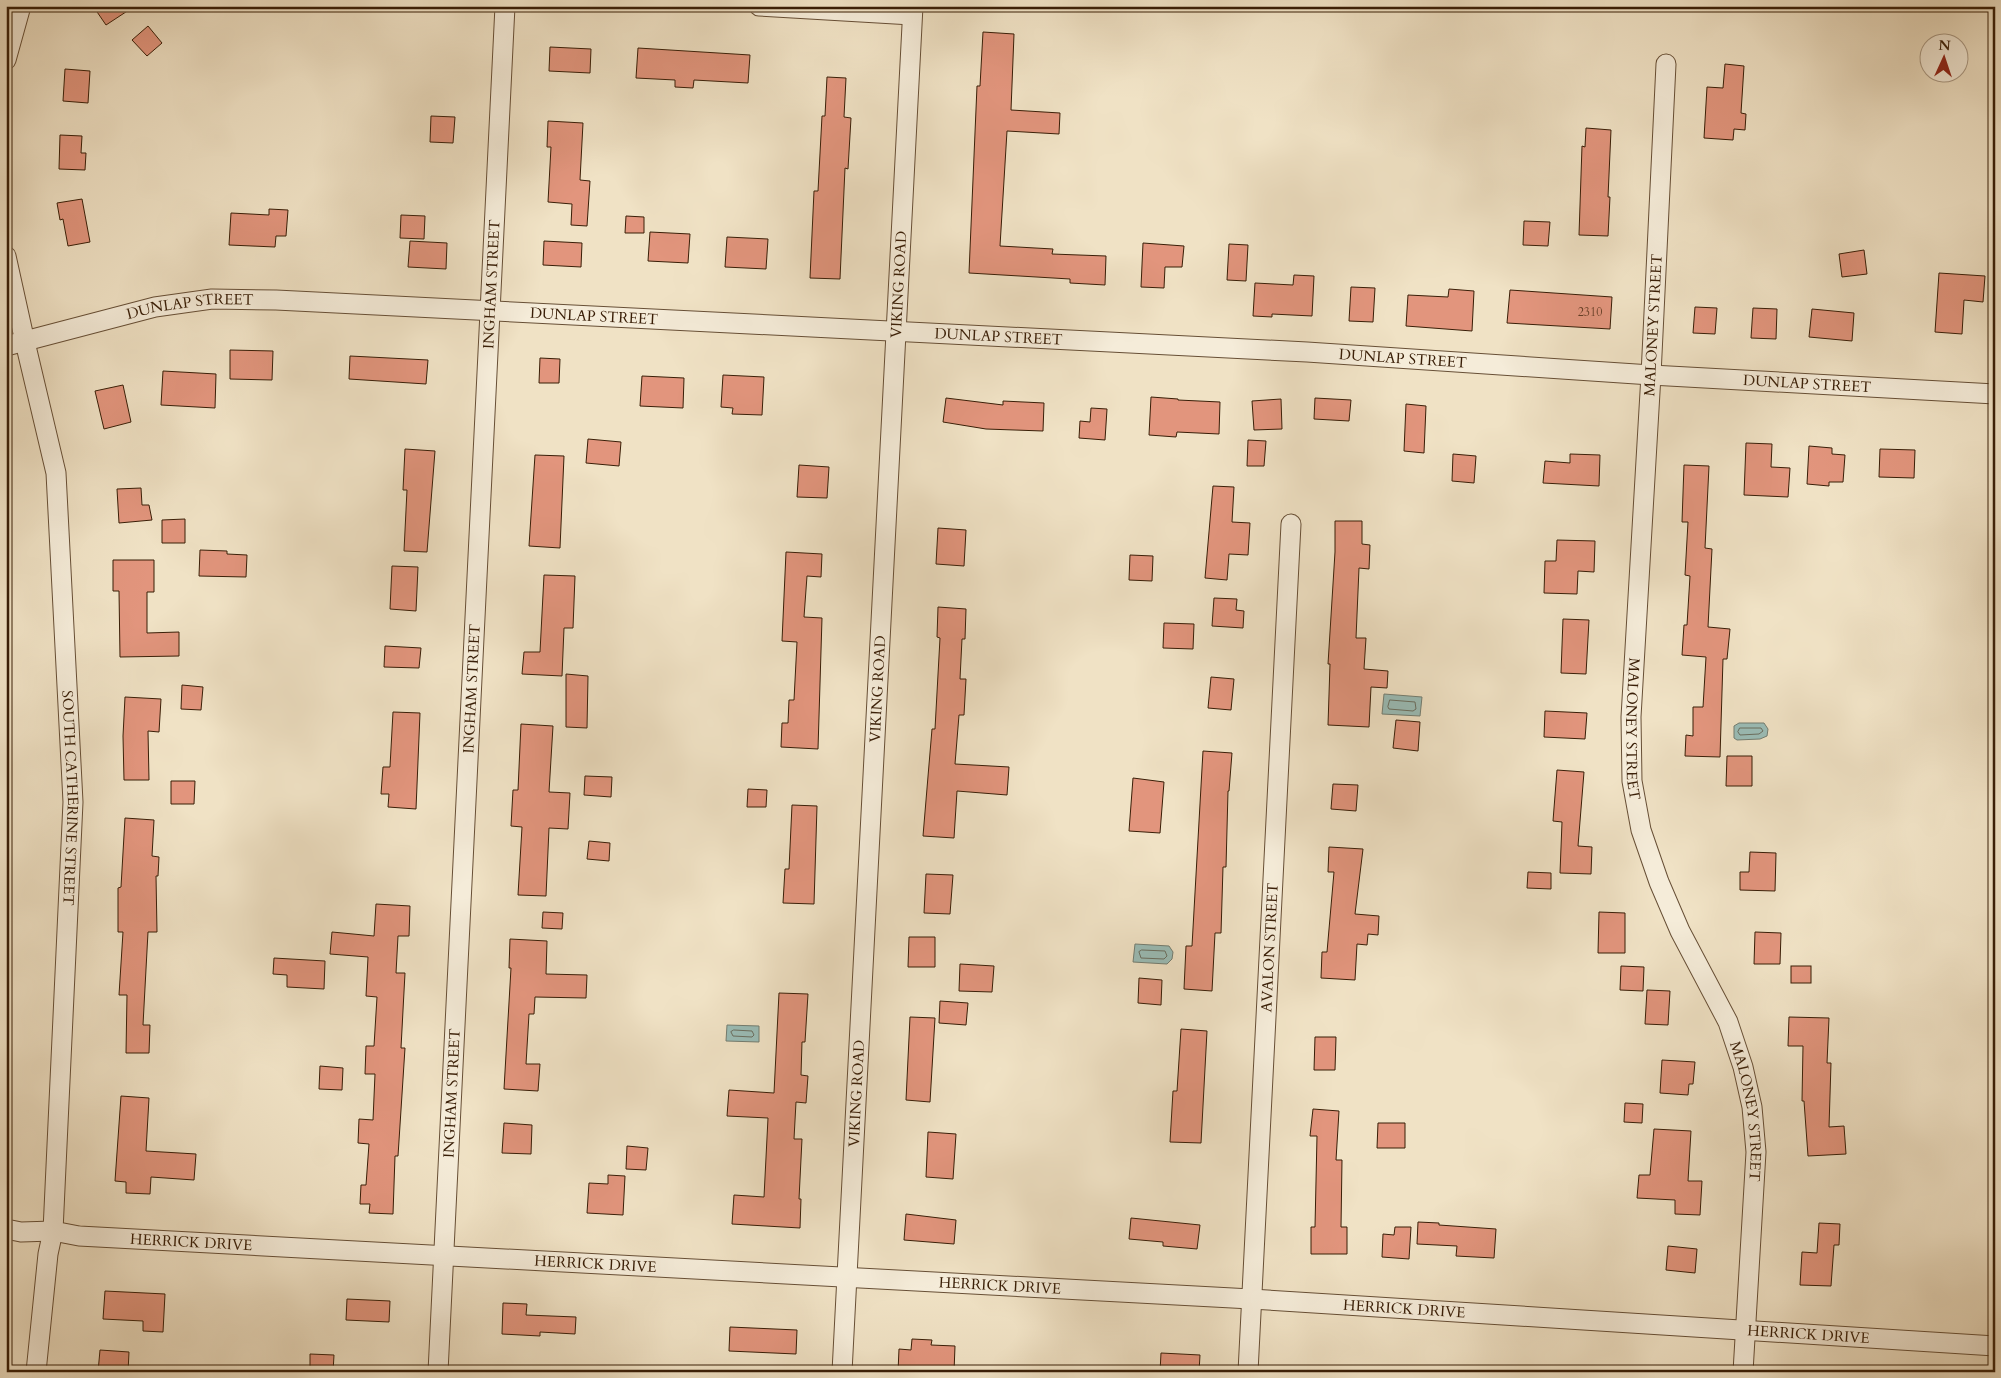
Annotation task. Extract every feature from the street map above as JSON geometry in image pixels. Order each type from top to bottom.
[{"type":"street","points":[[6,60],[21,6]]},
{"type":"street","name":"INGHAM STREET","points":[[438,1372],[505,6]]},
{"type":"street","points":[[759,6],[913,11]]},
{"type":"street","name":"VIKING ROAD","points":[[842,1372],[913,11]]},
{"type":"street","name":"MALONEY STREET","points":[[1666,64],[1651,375],[1631,717],[1632,781],[1641,830],[1659,882],[1680,931],[1728,1022],[1743,1067],[1752,1107],[1756,1152],[1743,1372]]},
{"type":"street","name":"SOUTH CATHERINE STREET","points":[[6,256],[15,344],[56,473],[73,802],[53,1231],[48,1254],[36,1372]]},
{"type":"street","name":"DUNLAP STREET","points":[[15,344],[155,307],[212,299],[286,300],[896,333],[1308,352],[1651,375],[1995,394]]},
{"type":"street","name":"AVALON STREET","points":[[1248,1372],[1291,524]]},
{"type":"street","name":"HERRICK DRIVE","points":[[6,1229],[21,1232],[53,1231],[79,1236],[1251,1299],[1995,1346]]},
{"type":"water","points":[[1384,694],[1422,697],[1420,716],[1382,714]]},
{"type":"water","points":[[1739,723],[1764,723],[1768,729],[1767,736],[1760,739],[1737,740],[1734,738],[1734,726]]},
{"type":"water","points":[[1135,944],[1169,946],[1173,952],[1172,959],[1167,964],[1133,962]]},
{"type":"water","points":[[727,1025],[759,1026],[759,1042],[726,1041]]},
{"type":"building","points":[[93,6],[135,6],[106,25]]},
{"type":"building","points":[[148,26],[162,43],[147,56],[132,40]]},
{"type":"building","points":[[983,32],[1014,34],[1011,110],[1060,113],[1059,134],[1007,131],[1000,246],[1053,249],[1052,254],[1106,256],[1105,285],[1070,283],[1070,279],[969,273],[977,86],[980,86]]},
{"type":"building","points":[[550,47],[591,49],[590,73],[549,71]]},
{"type":"building","points":[[638,48],[750,55],[748,83],[694,80],[693,88],[675,87],[675,80],[636,78]]},
{"type":"building","points":[[1725,64],[1744,66],[1741,113],[1746,114],[1745,130],[1734,129],[1733,140],[1704,138],[1707,87],[1723,88]]},
{"type":"building","points":[[65,69],[90,71],[88,103],[63,101]]},
{"type":"building","points":[[827,77],[846,78],[844,117],[851,118],[848,169],[845,168],[840,279],[810,278],[814,191],[818,191],[822,116],[825,116]]},
{"type":"building","points":[[431,116],[455,117],[453,143],[430,142]]},
{"type":"building","points":[[548,121],[583,123],[580,180],[590,181],[587,226],[571,225],[572,204],[548,202],[551,147],[547,147]]},
{"type":"building","points":[[1586,128],[1611,130],[1608,236],[1579,235],[1582,146],[1585,147]]},
{"type":"building","points":[[60,135],[82,136],[81,153],[86,153],[85,170],[59,169]]},
{"type":"building","points":[[82,199],[90,242],[68,246],[63,219],[60,220],[57,203]]},
{"type":"building","points":[[269,209],[288,210],[286,236],[276,236],[275,247],[229,245],[231,213],[269,215]]},
{"type":"building","points":[[401,215],[425,216],[424,239],[400,238]]},
{"type":"building","points":[[626,216],[644,217],[644,233],[625,233]]},
{"type":"building","points":[[1524,221],[1550,222],[1548,246],[1523,245]]},
{"type":"building","points":[[650,232],[690,234],[688,263],[648,261]]},
{"type":"building","points":[[727,237],[768,239],[766,269],[725,267]]},
{"type":"building","points":[[410,241],[447,243],[446,269],[408,267]]},
{"type":"building","points":[[544,241],[582,243],[581,267],[543,265]]},
{"type":"building","points":[[1143,243],[1184,246],[1182,267],[1165,267],[1164,288],[1141,287]]},
{"type":"building","points":[[1229,244],[1248,245],[1246,281],[1227,280]]},
{"type":"building","points":[[1864,250],[1867,274],[1842,277],[1839,254]]},
{"type":"building","points":[[1939,273],[1985,276],[1983,302],[1964,300],[1962,334],[1935,332]]},
{"type":"building","points":[[1294,275],[1314,276],[1312,316],[1272,314],[1272,317],[1253,316],[1255,283],[1293,285]]},
{"type":"building","points":[[1351,287],[1375,288],[1373,322],[1349,321]]},
{"type":"building","points":[[1449,289],[1474,291],[1472,331],[1406,326],[1408,295],[1448,297]]},
{"type":"building","points":[[1510,290],[1612,297],[1610,329],[1507,323]]},
{"type":"building","points":[[1695,307],[1717,308],[1715,334],[1693,333]]},
{"type":"building","points":[[1753,308],[1777,309],[1776,339],[1751,338]]},
{"type":"building","points":[[1812,309],[1854,313],[1852,341],[1809,337]]},
{"type":"building","points":[[230,350],[273,351],[272,380],[230,379]]},
{"type":"building","points":[[350,356],[428,360],[426,384],[349,379]]},
{"type":"building","points":[[540,358],[560,359],[559,383],[539,383]]},
{"type":"building","points":[[163,371],[216,374],[215,408],[161,405]]},
{"type":"building","points":[[723,375],[764,377],[762,415],[732,414],[733,408],[721,407]]},
{"type":"building","points":[[642,376],[684,378],[683,408],[640,406]]},
{"type":"building","points":[[123,385],[131,422],[104,429],[95,391]]},
{"type":"building","points":[[1151,397],[1220,402],[1219,434],[1177,432],[1176,437],[1149,435]]},
{"type":"building","points":[[946,398],[1003,405],[1003,401],[1044,403],[1043,431],[986,429],[943,422]]},
{"type":"building","points":[[1315,398],[1351,400],[1349,421],[1314,419]]},
{"type":"building","points":[[1281,399],[1282,429],[1254,430],[1252,401]]},
{"type":"building","points":[[1406,404],[1426,406],[1424,453],[1404,451]]},
{"type":"building","points":[[1091,408],[1107,409],[1105,440],[1079,438],[1080,421],[1090,422]]},
{"type":"building","points":[[588,439],[621,442],[619,466],[586,463]]},
{"type":"building","points":[[1248,440],[1266,441],[1264,466],[1247,466]]},
{"type":"building","points":[[1746,443],[1772,444],[1771,467],[1790,468],[1788,497],[1744,495]]},
{"type":"building","points":[[1809,446],[1832,448],[1832,454],[1845,455],[1843,482],[1829,482],[1829,486],[1807,484]]},
{"type":"building","points":[[405,449],[435,451],[427,552],[404,551],[407,490],[403,490]]},
{"type":"building","points":[[1880,449],[1915,450],[1914,478],[1879,477]]},
{"type":"building","points":[[1453,454],[1476,456],[1474,483],[1452,481]]},
{"type":"building","points":[[1570,454],[1600,455],[1599,486],[1543,483],[1545,461],[1570,463]]},
{"type":"building","points":[[535,455],[564,456],[560,548],[529,546]]},
{"type":"building","points":[[799,465],[829,467],[827,498],[797,497]]},
{"type":"building","points":[[1684,465],[1709,466],[1705,548],[1712,549],[1708,627],[1730,629],[1727,659],[1723,659],[1720,757],[1685,756],[1686,735],[1693,736],[1693,707],[1703,707],[1706,657],[1682,655],[1684,625],[1687,625],[1690,576],[1685,575],[1688,522],[1682,522]]},
{"type":"building","points":[[1213,486],[1234,487],[1232,522],[1250,523],[1248,555],[1229,554],[1227,580],[1205,578]]},
{"type":"building","points":[[141,488],[142,505],[149,505],[152,520],[119,523],[117,489]]},
{"type":"building","points":[[185,519],[185,543],[162,543],[162,520]]},
{"type":"building","points":[[1335,521],[1362,521],[1362,544],[1370,545],[1369,569],[1359,568],[1356,638],[1366,638],[1364,669],[1388,671],[1387,688],[1371,687],[1369,727],[1328,725],[1330,664],[1328,664],[1335,552]]},
{"type":"building","points":[[938,528],[966,530],[964,566],[936,564]]},
{"type":"building","points":[[1557,540],[1595,541],[1594,572],[1578,571],[1577,594],[1544,593],[1545,561],[1556,561]]},
{"type":"building","points":[[200,550],[227,551],[227,554],[247,555],[246,577],[199,576]]},
{"type":"building","points":[[786,552],[822,554],[821,577],[807,576],[804,617],[822,618],[818,749],[781,747],[782,723],[788,723],[789,700],[794,700],[797,642],[782,641]]},
{"type":"building","points":[[1130,555],[1153,556],[1152,581],[1129,580]]},
{"type":"building","points":[[113,560],[154,560],[154,592],[147,592],[147,633],[179,632],[179,656],[120,657],[119,591],[113,591]]},
{"type":"building","points":[[392,566],[418,567],[416,611],[390,609]]},
{"type":"building","points":[[544,575],[575,576],[573,628],[564,628],[562,676],[522,674],[524,652],[540,652]]},
{"type":"building","points":[[1214,598],[1237,599],[1236,610],[1244,611],[1243,628],[1212,626]]},
{"type":"building","points":[[938,607],[966,609],[965,639],[962,639],[960,679],[966,679],[964,715],[959,715],[955,764],[1009,767],[1007,795],[957,791],[954,838],[923,836],[932,729],[935,729],[940,638],[937,637]]},
{"type":"building","points":[[1563,619],[1589,620],[1586,674],[1561,673]]},
{"type":"building","points":[[1164,623],[1194,624],[1193,649],[1163,648]]},
{"type":"building","points":[[385,646],[421,648],[419,668],[384,667]]},
{"type":"building","points":[[566,674],[588,676],[587,728],[566,727]]},
{"type":"building","points":[[1211,677],[1234,679],[1231,710],[1208,708]]},
{"type":"building","points":[[182,685],[203,687],[201,710],[181,709]]},
{"type":"building","points":[[125,697],[161,699],[159,732],[148,731],[149,780],[124,780],[123,736]]},
{"type":"building","points":[[1545,711],[1587,713],[1585,739],[1544,737]]},
{"type":"building","points":[[393,712],[420,713],[416,809],[388,807],[389,794],[381,794],[383,767],[390,767]]},
{"type":"building","points":[[1396,720],[1420,722],[1418,751],[1393,748]]},
{"type":"building","points":[[521,724],[553,726],[549,792],[570,793],[568,829],[549,828],[546,896],[518,895],[522,827],[511,826],[513,790],[518,790]]},
{"type":"building","points":[[1203,751],[1232,753],[1228,791],[1226,867],[1223,867],[1221,933],[1215,933],[1212,991],[1184,989],[1186,946],[1192,946]]},
{"type":"building","points":[[1727,756],[1752,756],[1752,786],[1726,786]]},
{"type":"building","points":[[1557,770],[1584,772],[1578,846],[1592,847],[1591,874],[1560,873],[1562,822],[1553,821]]},
{"type":"building","points":[[585,776],[612,777],[611,797],[584,795]]},
{"type":"building","points":[[1133,778],[1164,782],[1160,833],[1129,831]]},
{"type":"building","points":[[171,781],[195,781],[194,804],[171,804]]},
{"type":"building","points":[[1333,784],[1358,785],[1356,811],[1331,809]]},
{"type":"building","points":[[748,789],[767,790],[766,807],[747,807]]},
{"type":"building","points":[[792,805],[817,806],[814,904],[783,903],[785,869],[789,869]]},
{"type":"building","points":[[125,818],[154,820],[152,856],[159,857],[158,876],[156,876],[157,932],[148,932],[143,1025],[150,1025],[149,1053],[126,1053],[127,995],[119,995],[123,932],[118,932],[118,888],[121,887]]},
{"type":"building","points":[[589,841],[610,843],[609,861],[587,859]]},
{"type":"building","points":[[1329,847],[1363,849],[1355,914],[1379,916],[1378,935],[1368,934],[1367,945],[1357,944],[1355,980],[1321,978],[1322,952],[1327,952],[1334,872],[1328,872]]},
{"type":"building","points":[[1750,852],[1776,853],[1775,891],[1740,890],[1740,872],[1749,872]]},
{"type":"building","points":[[1528,872],[1551,873],[1551,889],[1527,888]]},
{"type":"building","points":[[926,874],[953,875],[950,914],[924,913]]},
{"type":"building","points":[[376,904],[410,906],[409,936],[398,936],[396,973],[405,973],[401,1048],[405,1048],[398,1156],[395,1156],[393,1214],[369,1213],[370,1204],[360,1204],[361,1185],[366,1185],[369,1144],[358,1143],[359,1119],[373,1120],[375,1074],[365,1074],[366,1046],[374,1046],[377,997],[366,996],[368,957],[330,954],[332,932],[374,936]]},
{"type":"building","points":[[543,912],[563,913],[562,929],[542,928]]},
{"type":"building","points":[[1599,912],[1625,913],[1625,953],[1598,953]]},
{"type":"building","points":[[1755,932],[1781,933],[1780,964],[1754,964]]},
{"type":"building","points":[[909,937],[935,937],[935,967],[908,967]]},
{"type":"building","points":[[510,939],[547,941],[546,974],[587,975],[586,998],[535,997],[534,1014],[529,1014],[526,1064],[540,1064],[538,1091],[504,1089],[511,968],[509,968]]},
{"type":"building","points":[[274,958],[325,961],[324,989],[287,987],[287,975],[273,974]]},
{"type":"building","points":[[960,964],[994,966],[992,992],[959,991]]},
{"type":"building","points":[[1621,966],[1644,967],[1643,991],[1620,990]]},
{"type":"building","points":[[1791,966],[1811,966],[1811,983],[1791,983]]},
{"type":"building","points":[[1139,978],[1162,980],[1161,1005],[1138,1003]]},
{"type":"building","points":[[1647,990],[1670,991],[1668,1025],[1645,1024]]},
{"type":"building","points":[[779,993],[808,994],[805,1042],[802,1042],[801,1075],[808,1076],[806,1103],[796,1102],[794,1139],[802,1139],[799,1199],[801,1199],[800,1228],[732,1224],[734,1195],[764,1197],[768,1118],[727,1116],[729,1090],[774,1093]]},
{"type":"building","points":[[940,1001],[968,1003],[966,1025],[939,1023]]},
{"type":"building","points":[[910,1017],[935,1018],[930,1102],[906,1100]]},
{"type":"building","points":[[1789,1017],[1829,1018],[1827,1063],[1831,1063],[1829,1127],[1844,1126],[1846,1154],[1808,1156],[1804,1101],[1802,1101],[1803,1046],[1788,1046]]},
{"type":"building","points":[[1181,1029],[1207,1031],[1201,1143],[1170,1142],[1173,1091],[1177,1091]]},
{"type":"building","points":[[1315,1037],[1336,1037],[1335,1070],[1314,1070]]},
{"type":"building","points":[[1662,1060],[1695,1062],[1693,1084],[1689,1084],[1688,1095],[1660,1093]]},
{"type":"building","points":[[320,1066],[343,1068],[342,1090],[319,1089]]},
{"type":"building","points":[[121,1096],[149,1098],[146,1151],[196,1154],[194,1180],[151,1177],[150,1194],[126,1193],[126,1182],[115,1181]]},
{"type":"building","points":[[1625,1103],[1643,1104],[1642,1123],[1624,1122]]},
{"type":"building","points":[[1313,1109],[1339,1111],[1336,1160],[1342,1160],[1341,1227],[1347,1227],[1347,1254],[1311,1254],[1311,1227],[1315,1227],[1317,1136],[1310,1136]]},
{"type":"building","points":[[504,1123],[532,1125],[531,1154],[502,1153]]},
{"type":"building","points":[[1378,1123],[1405,1123],[1405,1148],[1377,1148]]},
{"type":"building","points":[[1654,1129],[1691,1131],[1688,1181],[1702,1181],[1700,1215],[1675,1214],[1675,1200],[1637,1198],[1639,1175],[1650,1175]]},
{"type":"building","points":[[928,1132],[956,1134],[953,1179],[926,1177]]},
{"type":"building","points":[[627,1146],[648,1148],[646,1170],[626,1169]]},
{"type":"building","points":[[608,1175],[625,1176],[623,1215],[587,1213],[589,1183],[608,1184]]},
{"type":"building","points":[[906,1214],[956,1220],[954,1244],[904,1240]]},
{"type":"building","points":[[1131,1218],[1200,1225],[1197,1249],[1163,1246],[1163,1242],[1129,1239]]},
{"type":"building","points":[[1418,1222],[1496,1229],[1494,1258],[1456,1256],[1457,1246],[1417,1244]]},
{"type":"building","points":[[1819,1223],[1840,1224],[1839,1245],[1834,1245],[1831,1286],[1800,1285],[1802,1252],[1817,1253]]},
{"type":"building","points":[[1395,1227],[1411,1227],[1409,1259],[1382,1257],[1383,1234],[1394,1235]]},
{"type":"building","points":[[1668,1246],[1697,1249],[1695,1273],[1666,1270]]},
{"type":"building","points":[[105,1291],[165,1294],[163,1332],[143,1331],[143,1321],[103,1319]]},
{"type":"building","points":[[347,1299],[390,1301],[389,1322],[346,1320]]},
{"type":"building","points":[[503,1303],[527,1304],[526,1315],[576,1317],[575,1334],[540,1332],[540,1336],[502,1334]]},
{"type":"building","points":[[730,1327],[797,1330],[796,1354],[729,1351]]},
{"type":"building","points":[[912,1339],[932,1340],[931,1345],[955,1346],[954,1372],[898,1372],[899,1349],[911,1350]]},
{"type":"building","points":[[100,1350],[129,1352],[128,1372],[98,1372]]},
{"type":"building","points":[[1161,1353],[1200,1355],[1199,1372],[1160,1372]]},
{"type":"building","points":[[310,1354],[334,1355],[333,1372],[310,1372]]}]
